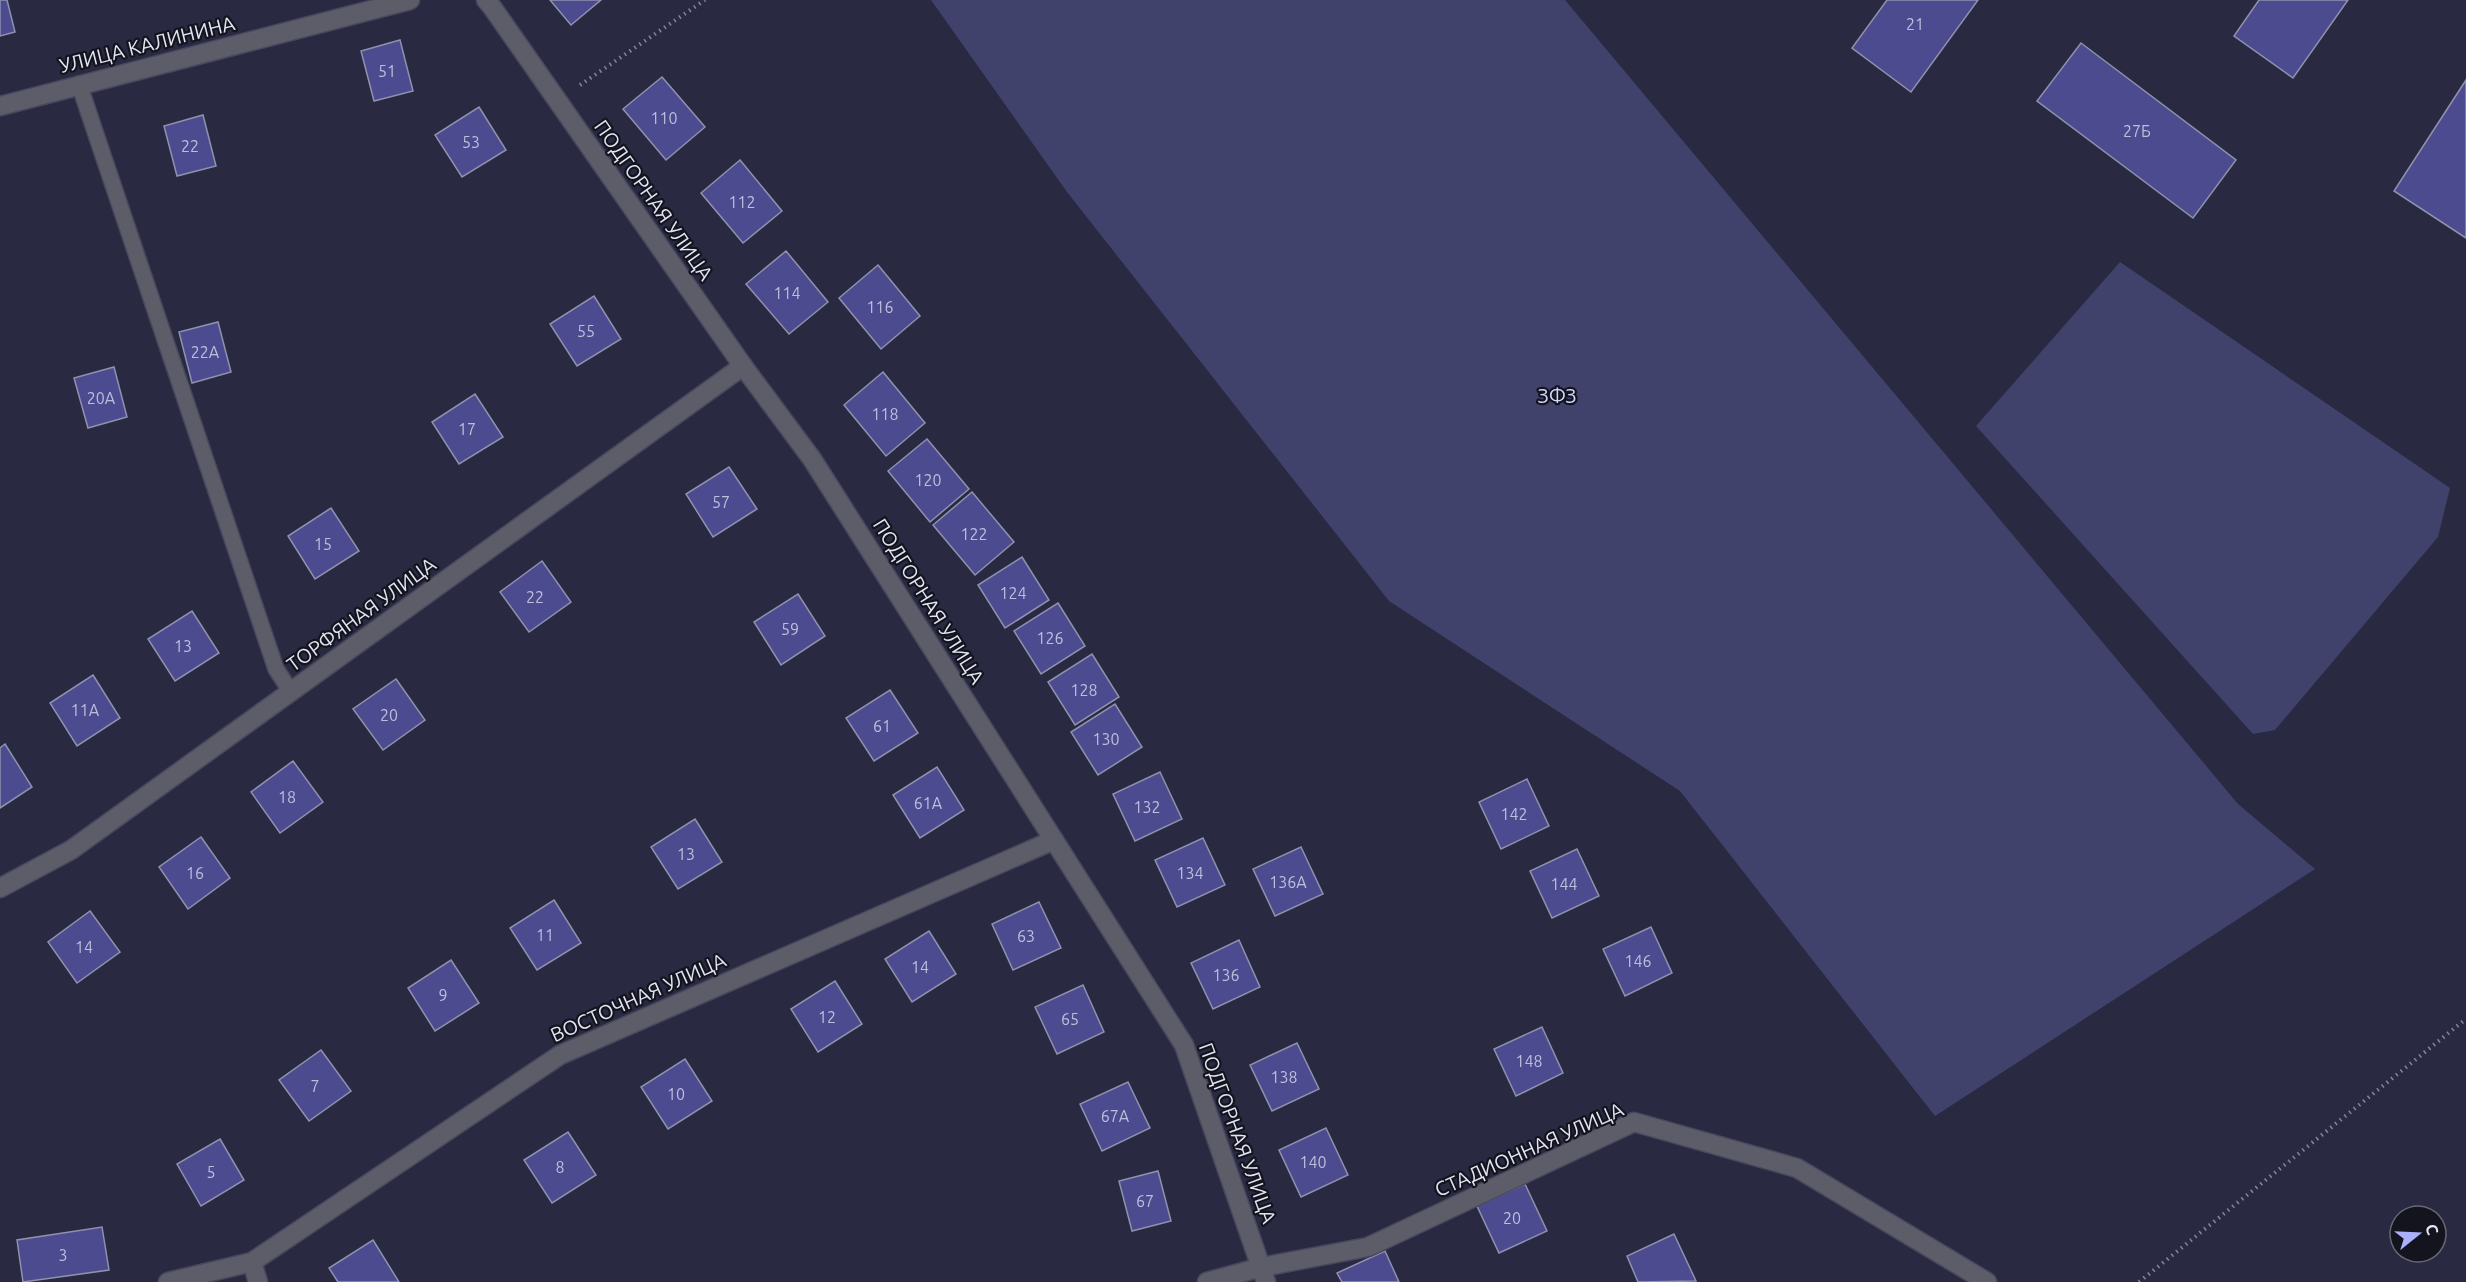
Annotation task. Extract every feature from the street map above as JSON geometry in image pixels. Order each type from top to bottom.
[{"type":"street","name":"УЛИЦА КАЛИНИНА","points":[[0,106],[410,0]]},
{"type":"street","name":"ПОДГОРНАЯ УЛИЦА","points":[[486,0],[743,366],[812,459],[1184,1045],[1264,1274]]},
{"type":"street","name":"ТОРФЯНАЯ УЛИЦА","points":[[0,888],[71,850],[743,366]]},
{"type":"street","name":"ВОСТОЧНАЯ УЛИЦА","points":[[168,1282],[252,1262],[560,1055],[1054,840]]},
{"type":"street","name":"СТАДИОННАЯ УЛИЦА","points":[[1207,1282],[1264,1274],[1368,1247],[1634,1122],[1797,1168],[1987,1282]]},
{"type":"street","points":[[252,1262],[258,1282]]},
{"type":"lane","points":[[79,84],[276,669],[291,692]]},
{"type":"path","points":[[573,89],[705,0]]},
{"type":"path","points":[[2139,1282],[2466,1019]]},
{"type":"green space","name":"ЗФЗ","points":[[931,0],[1565,0],[2238,804],[2315,869],[1935,1116],[1680,791],[1389,601],[1067,192]]},
{"type":"green space","points":[[2120,262],[2450,488],[2438,537],[2275,730],[2253,734],[1976,426]]},
{"type":"building","points":[[0,0],[7,0],[15,32],[0,36]]},
{"type":"building","points":[[550,0],[601,0],[571,25]]},
{"type":"building","points":[[1887,0],[1978,0],[1911,92],[1852,48]]},
{"type":"building","points":[[2259,0],[2348,0],[2293,78],[2234,36]]},
{"type":"building","points":[[400,40],[413,91],[374,101],[361,51]]},
{"type":"building","points":[[2081,43],[2236,160],[2193,218],[2037,101]]},
{"type":"building","points":[[662,77],[705,127],[666,160],[623,109]]},
{"type":"building","points":[[2466,80],[2466,238],[2394,191]]},
{"type":"building","points":[[479,107],[506,150],[462,177],[435,135]]},
{"type":"building","points":[[203,115],[216,166],[177,176],[164,126]]},
{"type":"building","points":[[740,160],[782,211],[743,243],[701,193]]},
{"type":"building","points":[[786,251],[828,302],[789,334],[746,284]]},
{"type":"building","points":[[878,265],[920,316],[881,349],[839,298]]},
{"type":"building","points":[[594,296],[621,339],[577,366],[550,324]]},
{"type":"building","points":[[218,322],[231,372],[192,383],[179,332]]},
{"type":"building","points":[[114,367],[127,417],[88,428],[74,378]]},
{"type":"building","points":[[883,372],[925,423],[886,456],[844,405]]},
{"type":"building","points":[[475,394],[503,437],[459,464],[432,422]]},
{"type":"building","points":[[927,439],[969,489],[930,522],[888,471]]},
{"type":"building","points":[[729,467],[757,509],[713,537],[686,494]]},
{"type":"building","points":[[972,492],[1014,542],[975,575],[933,525]]},
{"type":"building","points":[[331,508],[359,551],[315,579],[288,536]]},
{"type":"building","points":[[1022,557],[1049,600],[1005,628],[978,585]]},
{"type":"building","points":[[542,561],[571,602],[529,632],[500,592]]},
{"type":"building","points":[[798,594],[825,636],[781,665],[754,622]]},
{"type":"building","points":[[1058,603],[1085,646],[1041,674],[1014,631]]},
{"type":"building","points":[[192,611],[219,653],[175,681],[148,639]]},
{"type":"building","points":[[1092,654],[1119,697],[1075,725],[1048,682]]},
{"type":"building","points":[[93,675],[120,718],[77,746],[50,703]]},
{"type":"building","points":[[396,679],[425,720],[383,750],[353,709]]},
{"type":"building","points":[[890,690],[918,733],[874,761],[846,718]]},
{"type":"building","points":[[1115,704],[1142,747],[1098,775],[1071,732]]},
{"type":"building","points":[[5,744],[32,787],[0,808],[0,748]]},
{"type":"building","points":[[293,761],[323,802],[280,833],[251,792]]},
{"type":"building","points":[[937,767],[964,810],[920,838],[893,795]]},
{"type":"building","points":[[1160,772],[1182,819],[1135,841],[1113,794]]},
{"type":"building","points":[[1527,779],[1549,826],[1501,849],[1479,802]]},
{"type":"building","points":[[695,819],[722,862],[678,889],[651,847]]},
{"type":"building","points":[[201,837],[230,878],[188,909],[159,867]]},
{"type":"building","points":[[1203,838],[1225,885],[1177,907],[1155,860]]},
{"type":"building","points":[[1301,847],[1323,894],[1275,916],[1253,869]]},
{"type":"building","points":[[1577,849],[1599,896],[1552,918],[1530,871]]},
{"type":"building","points":[[554,900],[581,943],[537,970],[510,928]]},
{"type":"building","points":[[1039,902],[1061,948],[1013,970],[992,924]]},
{"type":"building","points":[[90,911],[120,952],[77,983],[48,942]]},
{"type":"building","points":[[1651,927],[1672,973],[1625,996],[1603,949]]},
{"type":"building","points":[[929,931],[956,974],[912,1002],[885,959]]},
{"type":"building","points":[[1239,940],[1260,987],[1213,1009],[1191,963]]},
{"type":"building","points":[[451,960],[479,1003],[435,1031],[408,988]]},
{"type":"building","points":[[835,981],[862,1024],[818,1052],[791,1009]]},
{"type":"building","points":[[1083,985],[1104,1032],[1057,1054],[1035,1007]]},
{"type":"building","points":[[1542,1027],[1563,1073],[1516,1096],[1494,1049]]},
{"type":"building","points":[[1297,1043],[1319,1089],[1272,1111],[1250,1065]]},
{"type":"building","points":[[321,1050],[351,1091],[309,1121],[279,1080]]},
{"type":"building","points":[[685,1059],[712,1101],[668,1129],[641,1087]]},
{"type":"building","points":[[1128,1082],[1150,1128],[1102,1151],[1080,1104]]},
{"type":"building","points":[[1326,1128],[1348,1175],[1301,1197],[1279,1150]]},
{"type":"building","points":[[568,1132],[596,1175],[552,1203],[524,1160]]},
{"type":"building","points":[[220,1139],[244,1180],[201,1206],[177,1164]]},
{"type":"building","points":[[1158,1171],[1171,1221],[1132,1231],[1119,1181]]},
{"type":"building","points":[[1525,1184],[1547,1231],[1499,1253],[1477,1206]]},
{"type":"building","points":[[102,1227],[109,1270],[23,1282],[17,1240]]},
{"type":"building","points":[[1674,1234],[1696,1281],[1638,1282],[1627,1256]]},
{"type":"building","points":[[373,1240],[399,1282],[338,1282],[329,1268]]},
{"type":"building","points":[[1385,1251],[1399,1282],[1342,1282],[1337,1273]]}]
